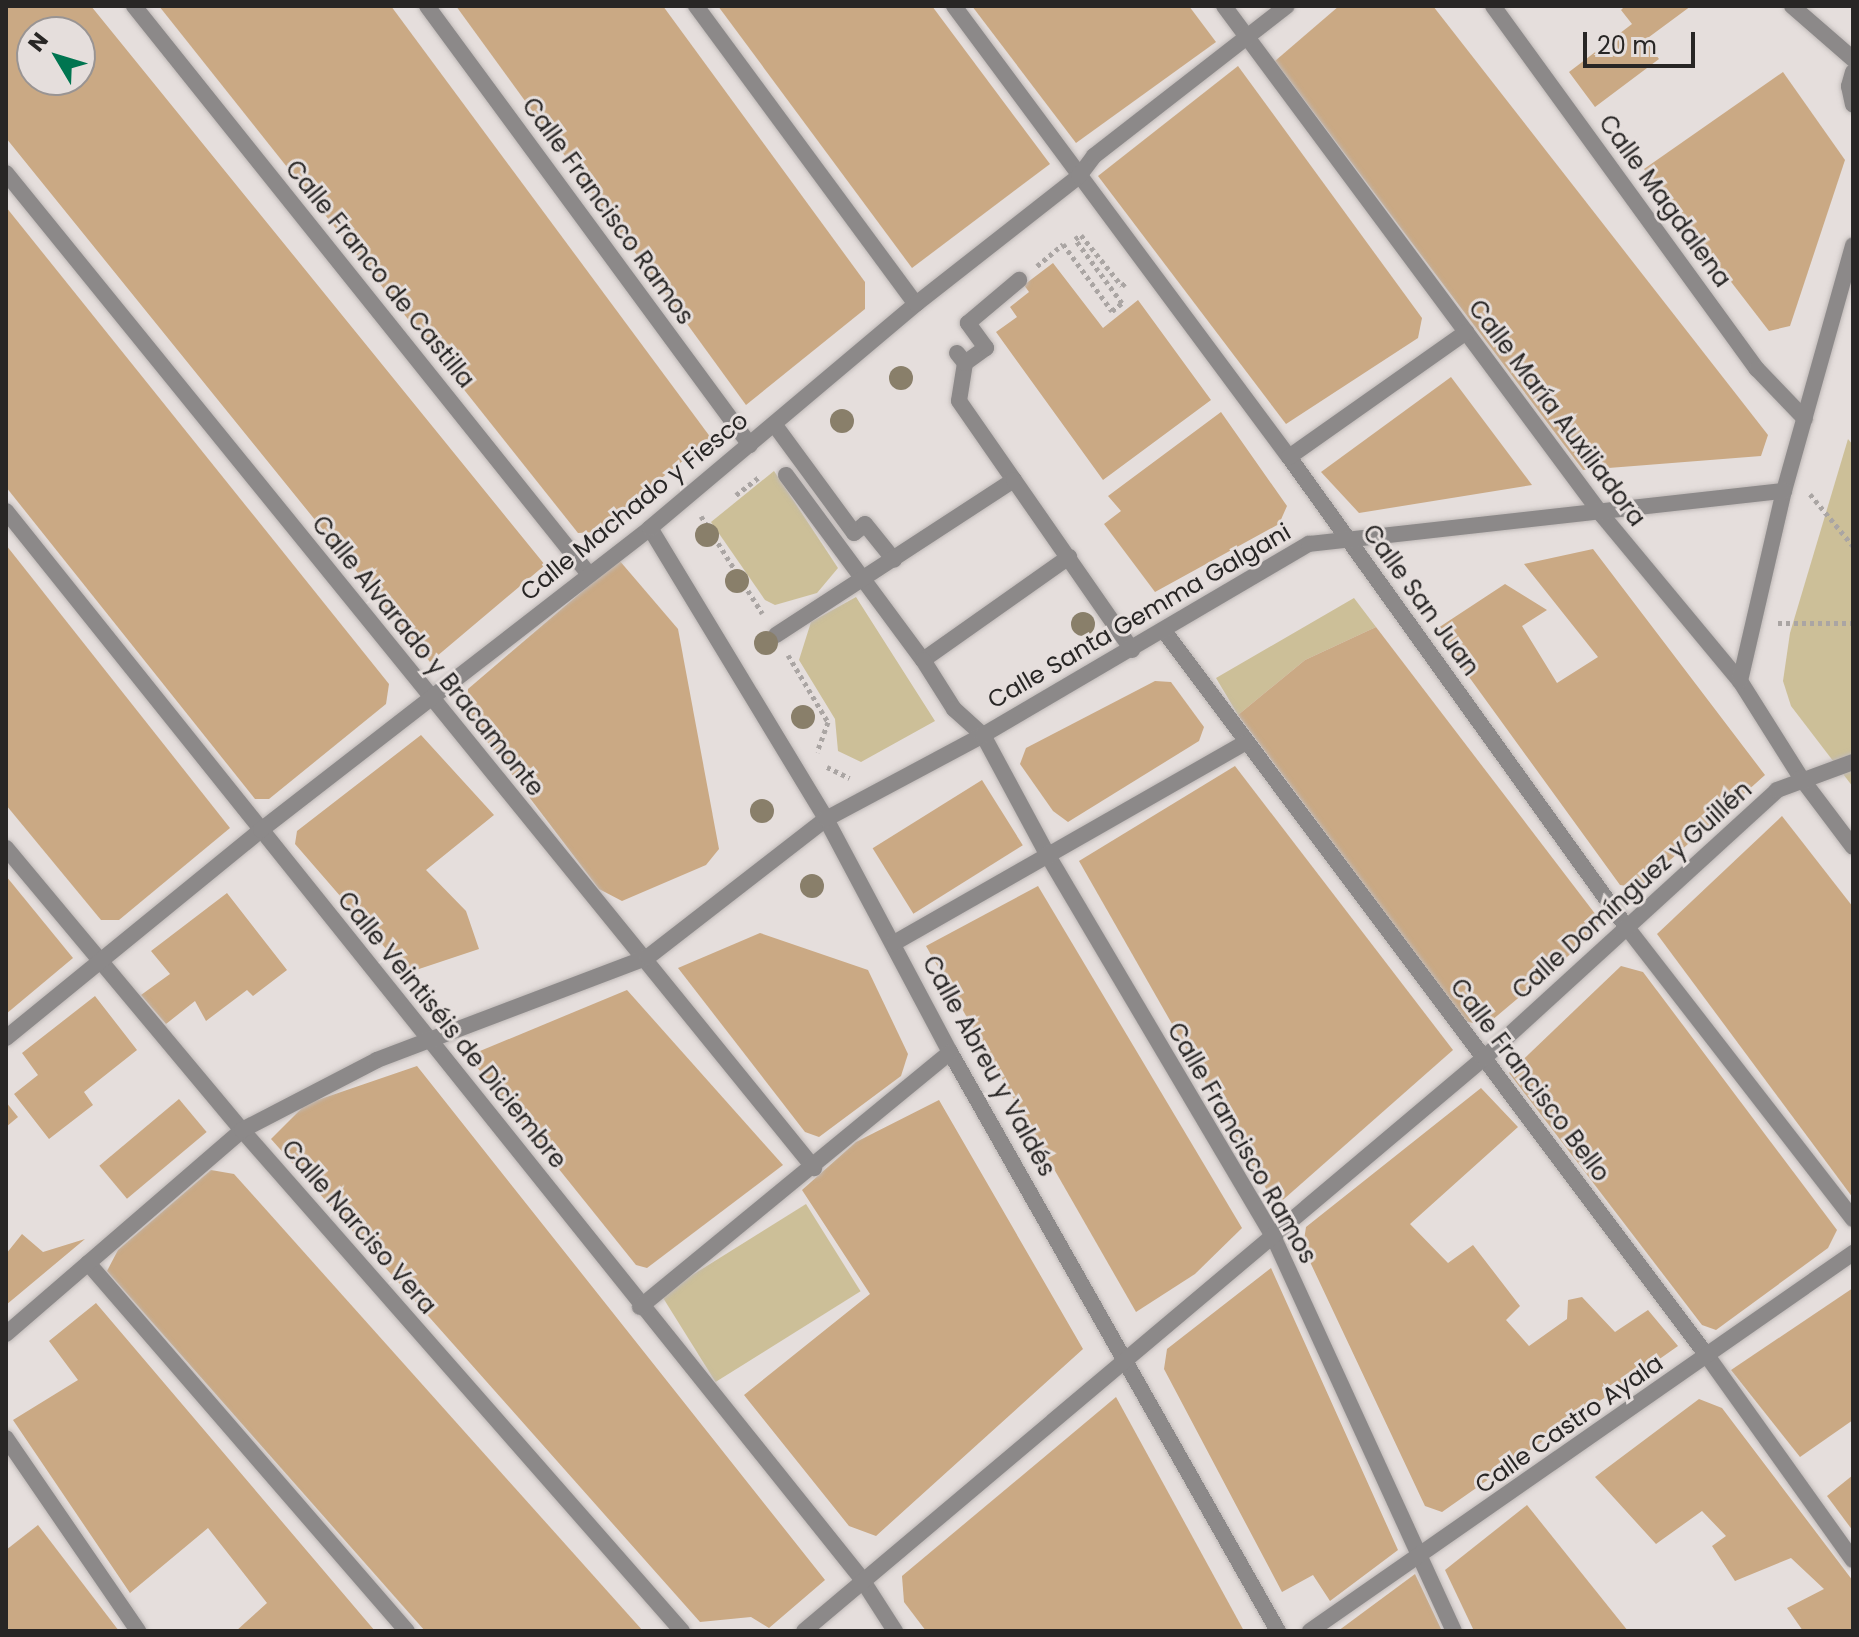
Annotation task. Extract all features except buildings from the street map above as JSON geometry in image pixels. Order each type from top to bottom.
[{"type":"street","name":"Calle Franco de Castilla","points":[[134,6],[588,573]]},
{"type":"street","name":"Calle Francisco Ramos","points":[[427,6],[750,445]]},
{"type":"street","points":[[696,6],[916,304]]},
{"type":"street","name":"Calle San Juan","points":[[954,6],[1289,457],[1625,925],[1853,1219]]},
{"type":"street","name":"Calle María Auxiliadora","points":[[1224,6],[1602,515],[1740,681],[1801,778],[1853,847]]},
{"type":"street","name":"Calle Machado y Fiesco","points":[[6,1038],[261,830],[432,701],[588,573],[650,528],[916,304],[1079,176],[1094,156],[1287,6]]},
{"type":"street","name":"Calle Magdalena","points":[[1493,6],[1757,369],[1805,419]]},
{"type":"street","points":[[1792,6],[1853,59]]},
{"type":"street","points":[[1853,72],[1849,86],[1853,105]]},
{"type":"street","name":"Calle Alvarado y Bracamonte","points":[[6,173],[432,701],[648,957],[814,1168]]},
{"type":"street","points":[[1740,681],[1784,491],[1853,246]]},
{"type":"street","points":[[1019,280],[968,323],[986,348],[961,358],[959,401],[1132,650]]},
{"type":"street","points":[[1289,457],[1466,332]]},
{"type":"street","points":[[774,424],[854,533],[865,524],[894,560]]},
{"type":"street","name":"Calle Francisco Ramos","points":[[786,475],[923,660],[954,709],[983,735],[1047,854],[1273,1236],[1454,1631]]},
{"type":"street","points":[[776,635],[1014,480]]},
{"type":"street","name":"Calle Santa Gemma Galgani","points":[[6,1334],[242,1130],[377,1060],[648,957],[826,819],[983,735],[1309,544],[1602,515],[1784,491]]},
{"type":"street","name":"Calle Veintiséis de Diciembre","points":[[6,511],[431,1039],[640,1307],[861,1578],[895,1631]]},
{"type":"street","name":"Calle Abreu y Valdés","points":[[650,528],[826,819],[950,1052],[1126,1355],[1278,1631]]},
{"type":"street","points":[[923,660],[1069,557]]},
{"type":"street","name":"Calle Francisco Bello","points":[[1164,631],[1244,743],[1708,1357],[1853,1560]]},
{"type":"street","points":[[894,943],[1244,743]]},
{"type":"street","name":"Calle Domínguez y Guillén","points":[[804,1631],[861,1578],[1484,1058],[1625,925],[1777,790],[1801,778],[1853,762]]},
{"type":"street","name":"Calle Narciso Vera","points":[[6,848],[97,962],[242,1130],[682,1631]]},
{"type":"street","points":[[640,1307],[814,1168],[950,1052]]},
{"type":"street","name":"Calle Castro Ayala","points":[[1310,1631],[1708,1357],[1853,1253]]},
{"type":"street","points":[[88,1263],[407,1631]]},
{"type":"street","points":[[6,1438],[138,1631]]},
{"type":"path","points":[[1055,251],[1063,244],[1112,311],[1122,303],[1075,239],[1081,235],[1122,286],[1127,283],[1087,225],[1100,204]]},
{"type":"path","points":[[729,501],[791,451]]},
{"type":"path","points":[[1790,471],[1853,546]]},
{"type":"path","points":[[704,520],[717,511]]},
{"type":"path","points":[[1753,623],[1853,623]]},
{"type":"shaded area","points":[[1848,439],[1853,445],[1853,787],[1791,706],[1783,681],[1790,633]]},
{"type":"shaded area","points":[[774,471],[838,568],[817,593],[775,605],[765,600],[711,522]]},
{"type":"shaded area","points":[[856,597],[935,721],[861,762],[838,751],[835,719],[799,660],[811,622]]},
{"type":"shaded area","points":[[1354,598],[1376,627],[1305,660],[1238,715],[1216,678]]},
{"type":"shaded area","points":[[806,1204],[861,1291],[716,1382],[661,1295]]}]
